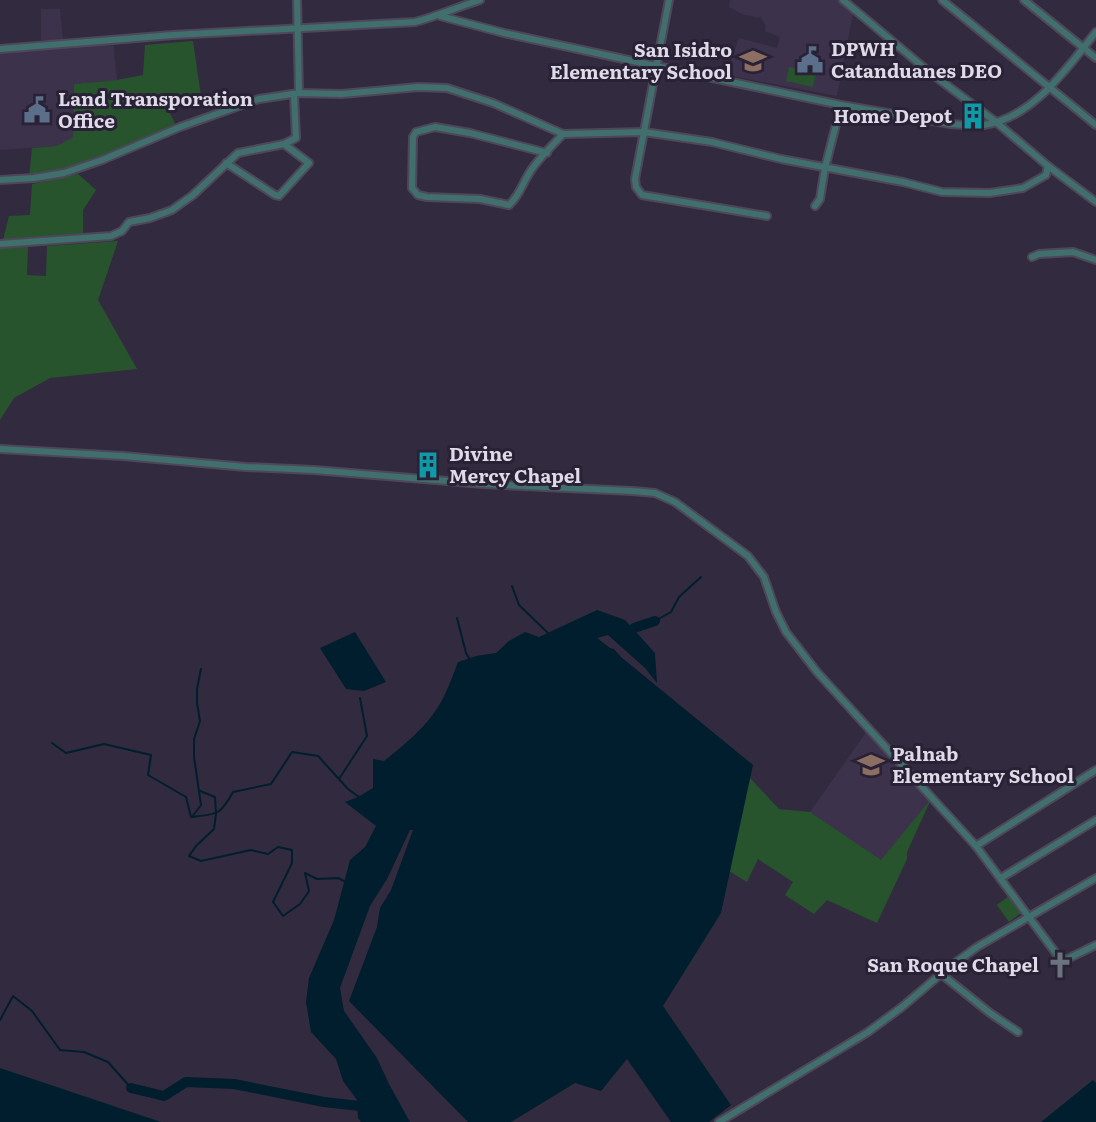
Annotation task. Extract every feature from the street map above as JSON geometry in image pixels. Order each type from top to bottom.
[{"type":"street","points":[[0,244],[102,237],[118,233],[129,222],[163,215],[172,210],[193,195],[239,153],[285,144],[296,138],[298,0]]},
{"type":"street","points":[[0,49],[173,35],[396,24],[439,16],[480,0]]},
{"type":"street","points":[[669,0],[635,179],[636,187],[642,195],[767,216]]},
{"type":"street","points":[[843,0],[928,71],[1096,202]]},
{"type":"street","points":[[942,0],[1096,125]]},
{"type":"street","points":[[1024,0],[1096,58]]},
{"type":"street","points":[[439,16],[504,33],[841,105],[951,124],[983,125],[1030,106],[1096,32]]},
{"type":"street","points":[[0,180],[64,173],[259,99],[297,93],[342,94],[418,87],[447,88],[493,103],[563,134],[644,132],[712,142],[942,192],[990,193],[1023,188],[1046,175],[1048,166]]},
{"type":"street","points":[[815,206],[820,199],[841,105]]},
{"type":"street","points":[[547,153],[470,133],[435,127],[425,129],[416,132],[413,137],[412,188],[418,195],[427,197],[480,199],[509,205],[517,198],[530,172],[547,153],[563,134]]},
{"type":"street","points":[[226,163],[279,196],[309,163],[285,144]]},
{"type":"street","points":[[1032,257],[1039,254],[1073,252],[1096,260]]},
{"type":"street","points":[[0,449],[484,484],[632,491],[654,493],[675,502],[748,556],[764,577],[786,632],[976,846],[1062,959],[1096,945]]},
{"type":"street","points":[[976,846],[1096,770]]},
{"type":"street","points":[[1001,878],[1095,823]]},
{"type":"street","points":[[719,1122],[868,1032],[977,947],[1096,878]]},
{"type":"street","points":[[942,973],[990,1013],[1018,1032]]},
{"type":"shaded area","name":"DPWH Catanduanes DEO","points":[[730,0],[838,0],[853,13],[837,96],[726,75],[739,38],[777,48],[780,37],[765,31],[766,26],[760,16],[742,14],[729,7]]},
{"type":"shaded area","points":[[41,9],[60,9],[63,40],[41,40]]},
{"type":"shaded area","name":"Land Transporation Office","points":[[113,42],[117,80],[74,84],[73,137],[57,146],[0,150],[0,52]]},
{"type":"shaded area","name":"Palnab Elementary School","points":[[867,731],[931,799],[881,861],[810,812]]},
{"type":"green space","points":[[193,41],[202,103],[167,107],[177,128],[64,173],[29,178],[32,148],[57,146],[73,137],[74,84],[143,75],[145,45]]},
{"type":"green space","points":[[789,67],[816,73],[813,87],[786,81]]},
{"type":"green space","points":[[78,174],[96,190],[83,210],[83,235],[3,240],[9,216],[30,215],[32,184]]},
{"type":"green space","points":[[118,241],[98,300],[137,369],[50,378],[14,398],[0,420],[0,247],[28,246],[27,275],[46,276],[47,246]]},
{"type":"green space","points":[[749,777],[779,809],[810,812],[881,860],[931,799],[877,923],[827,900],[814,914],[785,895],[793,882],[758,859],[747,882],[729,871]]},
{"type":"green space","points":[[1009,896],[1021,913],[1009,922],[997,905]]},
{"type":"water","points":[[597,610],[625,620],[655,653],[657,683],[645,668],[608,635],[597,638],[614,649],[753,765],[721,913],[663,1006],[731,1105],[709,1122],[671,1122],[627,1059],[601,1091],[575,1083],[511,1122],[468,1122],[349,1001],[377,927],[380,908],[391,890],[413,830],[410,830],[387,879],[370,906],[340,988],[344,1011],[377,1058],[410,1122],[361,1122],[358,1118],[357,1100],[343,1081],[336,1059],[311,1032],[306,1002],[309,978],[334,920],[350,860],[365,847],[376,826],[345,802],[373,788],[373,759],[384,761],[427,722],[444,696],[458,662],[496,653],[525,632],[539,637]]},
{"type":"water","points":[[355,632],[386,682],[364,691],[346,689],[320,648]]},
{"type":"water","points":[[0,1068],[161,1122],[0,1122]]},
{"type":"water","points":[[1093,1080],[1096,1083],[1096,1122],[1041,1122]]},
{"type":"waterway","points":[[655,621],[671,612],[679,597],[701,577]]},
{"type":"waterway","points":[[512,586],[519,605],[549,634]]},
{"type":"waterway","points":[[457,618],[470,660]]},
{"type":"waterway","points":[[624,632],[630,633],[634,628],[655,621]]},
{"type":"waterway","points":[[192,817],[201,805],[194,757],[194,739],[200,721],[197,689],[201,669]]},
{"type":"waterway","points":[[339,779],[367,736],[360,698]]},
{"type":"waterway","points":[[52,743],[66,753],[104,744],[151,755],[148,775],[186,797],[191,817],[221,810],[233,792],[271,784],[292,752],[318,756],[348,789],[359,797]]},
{"type":"waterway","points":[[200,791],[215,797],[214,829],[189,856],[201,861],[251,850],[268,854],[278,847],[292,850],[292,863],[273,902],[283,916],[300,904],[309,891],[305,873],[317,879],[338,878],[346,882]]},
{"type":"waterway","points":[[0,1020],[13,996],[32,1011],[60,1050],[84,1052],[108,1062],[131,1088]]},
{"type":"waterway","points":[[131,1088],[164,1096],[186,1082],[234,1084],[324,1102],[369,1107]]},
{"type":"place","name":"DPWH Catanduanes DEO","points":[[810,60]]},
{"type":"place","name":"San Isidro Elementary School","points":[[753,61]]},
{"type":"place","name":"Land Transporation Office","points":[[37,110]]},
{"type":"place","name":"Home Depot","points":[[973,116]]},
{"type":"place","name":"Divine Mercy Chapel","points":[[428,465]]},
{"type":"place","name":"Palnab Elementary School","points":[[871,765]]},
{"type":"place","name":"San Roque Chapel","points":[[1060,965]]}]
